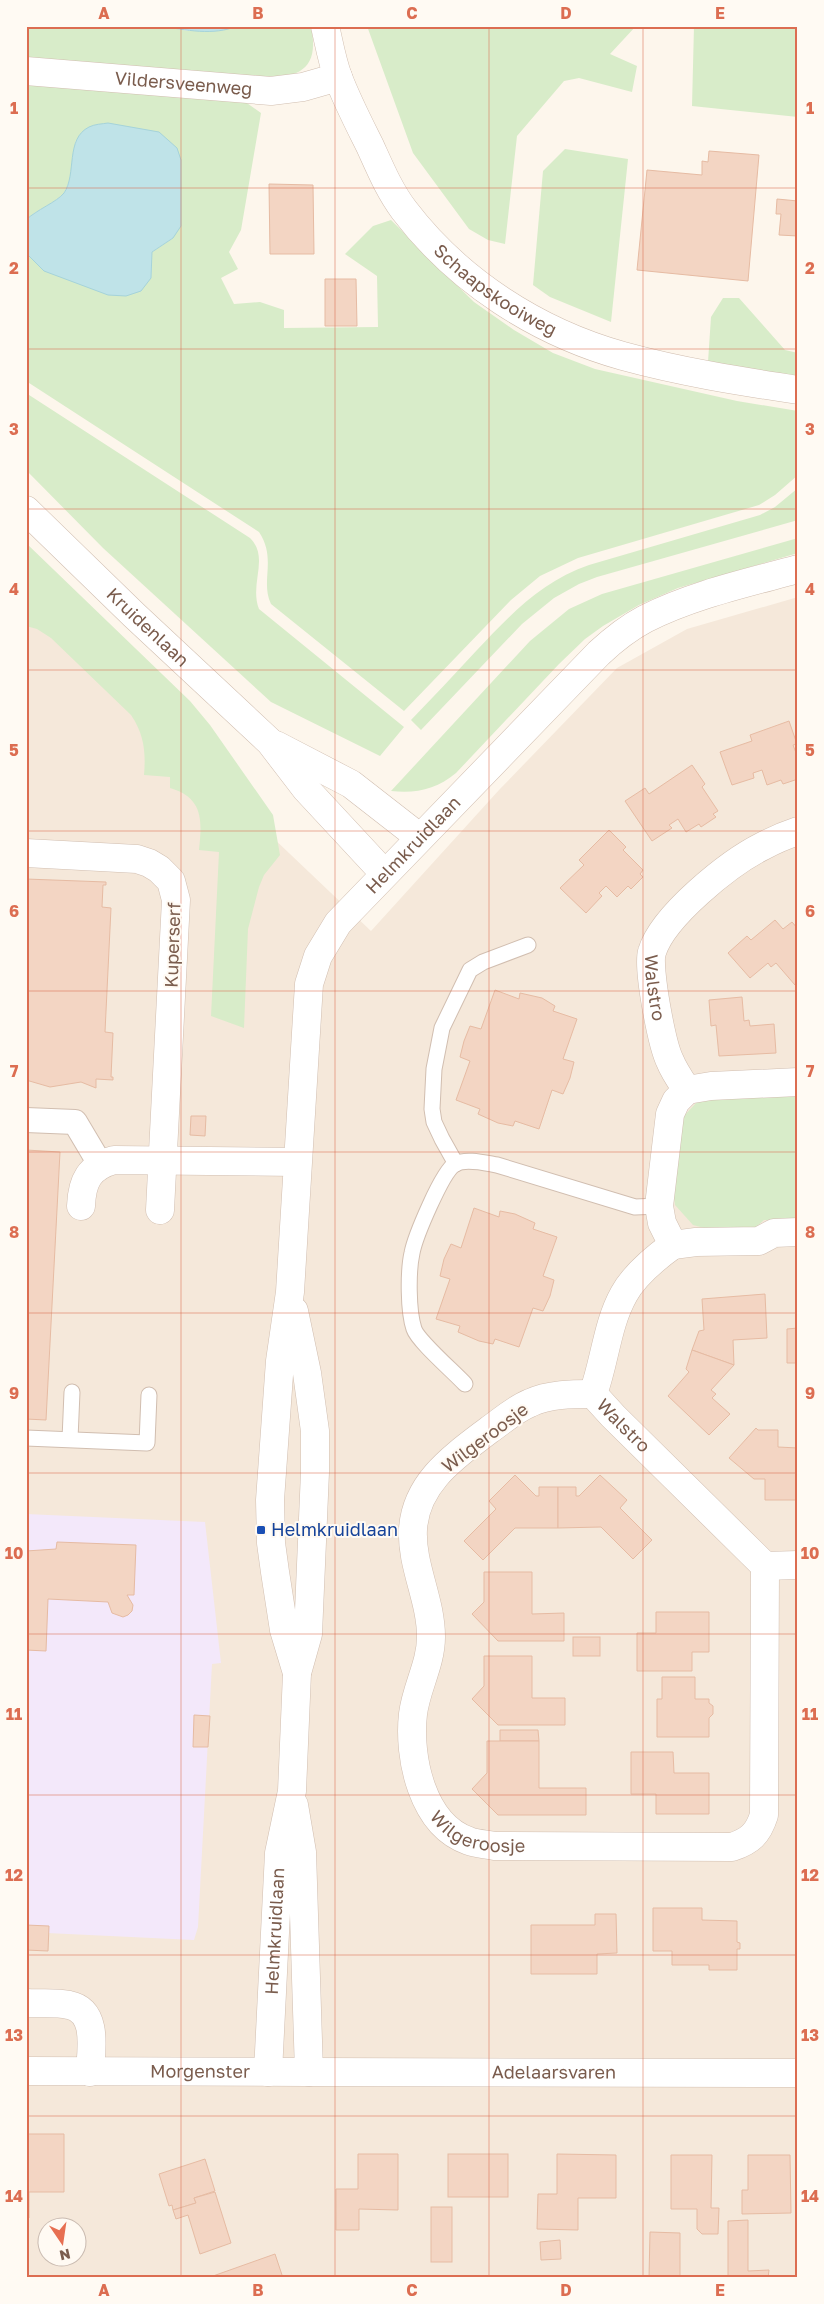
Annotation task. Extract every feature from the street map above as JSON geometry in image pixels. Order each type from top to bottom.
[{"type":"street","name":"Schaapskooiweg","points":[[325,26],[338,77],[386,182],[403,208],[449,260],[498,298],[541,324],[622,356],[696,374],[798,390]]},
{"type":"street","name":"Vildersveenweg","points":[[26,71],[271,91],[303,87],[338,77]]},
{"type":"street","name":"Kruidenlaan","points":[[26,510],[134,615],[270,742],[306,789],[384,873]]},
{"type":"street","name":"Helmkruidlaan","points":[[297,1673],[284,1630],[271,1543],[270,1509],[277,1388],[290,1292],[309,984],[318,956],[338,923],[384,873],[599,652],[620,634],[645,619],[680,605],[798,569]]},
{"type":"street","name":"Kruidenlaan","points":[[270,742],[351,784],[419,837]]},
{"type":"street","name":"Walstro","points":[[687,1090],[669,1060],[651,973],[651,954],[658,936],[698,893],[736,863],[762,846],[798,830]]},
{"type":"street","name":"Kuperserf","points":[[26,853],[137,859],[159,869],[171,881],[176,900],[160,1210]]},
{"type":"street","points":[[798,1082],[711,1086],[687,1090],[676,1101],[670,1114],[659,1206],[662,1223],[673,1245],[696,1242],[759,1241],[774,1233],[798,1232]]},
{"type":"street","points":[[26,1120],[76,1122],[100,1164]]},
{"type":"street","points":[[81,1206],[85,1182],[100,1164],[114,1160],[162,1162],[264,1160],[297,1162]]},
{"type":"street","name":"Walstro","points":[[673,1245],[638,1275],[624,1293],[609,1332],[602,1367],[593,1394],[765,1566]]},
{"type":"street","name":"Helmkruidlaan","points":[[268,2072],[278,1853],[292,1791],[297,1673],[308,1634],[315,1456],[315,1431],[307,1373],[290,1292]]},
{"type":"street","name":"Wilgeroosje","points":[[593,1394],[550,1397],[529,1403],[512,1414],[444,1464],[425,1492],[417,1508],[413,1527],[413,1543],[427,1600],[431,1638],[429,1655],[413,1713],[412,1735],[414,1760],[424,1794],[442,1823],[468,1841],[495,1846],[732,1847],[748,1841],[760,1830],[764,1815],[765,1566]]},
{"type":"street","points":[[765,1566],[798,1566]]},
{"type":"street","name":"Helmkruidlaan","points":[[292,1791],[302,1852],[310,2072]]},
{"type":"street","points":[[26,2003],[69,2005],[82,2013],[88,2020],[91,2030],[90,2072]]},
{"type":"street","name":"Morgenster","points":[[26,2071],[310,2072]]},
{"type":"street","name":"Adelaarsvaren","points":[[310,2072],[798,2073]]},
{"type":"lane","points":[[456,1164],[438,1130],[432,1109],[434,1069],[442,1028],[470,970],[483,962],[528,945]]},
{"type":"lane","points":[[466,1384],[431,1349],[419,1341],[411,1318],[410,1267],[415,1241],[445,1175],[456,1164],[474,1161],[497,1165],[634,1207],[659,1206]]},
{"type":"lane","points":[[70,1439],[72,1392]]},
{"type":"lane","points":[[26,1438],[147,1444],[149,1395]]},
{"type":"shaded area","points":[[798,597],[798,2278],[26,2278],[26,603],[371,931],[499,790],[617,668],[687,629]]},
{"type":"shaded area","points":[[26,1514],[205,1522],[221,1663],[212,1664],[198,1927],[194,1940],[26,1932]]},
{"type":"green space","points":[[26,26],[161,26],[188,31],[237,26],[311,26],[313,41],[309,62],[304,68],[287,76],[262,79],[26,60]]},
{"type":"green space","points":[[367,26],[636,26],[610,54],[637,66],[632,92],[579,78],[564,81],[517,136],[505,244],[488,240],[469,229],[413,153]]},
{"type":"green space","points":[[694,26],[798,26],[798,117],[692,106]]},
{"type":"green space","points":[[26,85],[244,101],[261,113],[241,230],[229,252],[238,269],[221,278],[234,304],[260,302],[284,310],[284,328],[378,327],[377,276],[345,254],[373,226],[391,220],[474,302],[514,330],[553,353],[595,369],[737,401],[798,411],[798,475],[775,495],[759,505],[578,558],[540,576],[511,600],[404,711],[271,604],[267,587],[267,551],[259,532],[26,381],[26,253],[44,271],[151,278],[152,252],[173,238],[76,140],[72,169],[68,184],[62,195],[26,220]]},
{"type":"green space","points":[[565,149],[628,159],[611,322],[550,297],[533,285],[543,171]]},
{"type":"green space","points":[[723,298],[739,298],[785,350],[798,353],[798,379],[708,362],[711,317]]},
{"type":"green space","points":[[26,393],[250,538],[256,546],[258,554],[256,590],[259,609],[404,727],[380,756],[271,702],[103,548],[26,470]]},
{"type":"green space","points":[[798,488],[798,520],[597,577],[579,584],[554,598],[522,624],[421,730],[411,720],[489,637],[528,600],[556,580],[589,565],[760,515],[775,507]]},
{"type":"green space","points":[[798,538],[798,553],[678,588],[639,605],[603,626],[585,639],[559,664],[456,773],[434,787],[409,792],[391,791],[530,641],[569,609],[602,594]]},
{"type":"green space","points":[[26,543],[190,701],[210,725],[273,815],[280,855],[264,875],[248,929],[244,1028],[211,1016],[219,852],[199,850],[201,829],[195,804],[181,792],[170,788],[170,777],[144,775],[145,759],[143,744],[139,729],[131,715],[51,638],[37,629],[26,626]]},
{"type":"green space","points":[[798,1090],[798,1220],[764,1220],[754,1229],[708,1229],[693,1225],[675,1205],[673,1191],[682,1118],[698,1101]]},
{"type":"water","points":[[161,26],[237,26],[219,31],[209,31]]},
{"type":"water","points":[[108,123],[159,132],[177,148],[181,160],[181,226],[173,238],[152,252],[151,278],[141,291],[126,296],[108,295],[44,271],[26,253],[26,220],[57,200],[64,193],[70,176],[74,148],[82,133],[91,126]]},
{"type":"building","points":[[709,151],[759,155],[748,281],[637,270],[647,170],[702,175],[702,161],[708,162]]},
{"type":"building","points":[[269,184],[313,185],[314,254],[270,254]]},
{"type":"building","points":[[777,199],[798,201],[798,236],[779,235],[781,214],[776,214]]},
{"type":"building","points":[[325,279],[356,279],[357,326],[325,326]]},
{"type":"building","points":[[789,721],[797,744],[793,745],[798,758],[798,779],[783,784],[781,780],[767,785],[762,770],[753,773],[754,778],[732,785],[720,752],[752,741],[750,735]]},
{"type":"building","points":[[692,765],[705,784],[702,787],[718,811],[713,814],[716,817],[701,827],[699,824],[686,832],[678,819],[669,825],[672,828],[652,841],[625,801],[645,788],[649,794]]},
{"type":"building","points":[[609,830],[626,847],[623,850],[643,870],[640,874],[643,877],[631,889],[628,886],[617,897],[606,886],[599,893],[602,896],[586,913],[560,888],[584,865],[579,860]]},
{"type":"building","points":[[26,879],[106,882],[106,885],[103,885],[102,907],[111,908],[105,1032],[113,1033],[111,1077],[113,1077],[113,1080],[96,1079],[96,1088],[81,1082],[50,1087],[26,1080]]},
{"type":"building","points":[[775,920],[783,929],[792,922],[798,929],[798,983],[795,985],[776,963],[771,967],[768,963],[750,978],[728,953],[747,936],[751,940]]},
{"type":"building","points":[[495,990],[519,999],[520,993],[542,998],[555,1006],[553,1011],[577,1019],[563,1059],[574,1062],[570,1078],[563,1094],[552,1090],[539,1129],[515,1121],[513,1126],[498,1123],[478,1114],[480,1109],[456,1100],[470,1061],[460,1057],[464,1041],[470,1026],[481,1029]]},
{"type":"building","points":[[742,997],[744,1021],[749,1020],[750,1026],[774,1024],[776,1053],[719,1056],[716,1025],[711,1026],[709,1000]]},
{"type":"building","points":[[191,1116],[206,1116],[205,1136],[190,1135]]},
{"type":"building","points":[[26,1150],[60,1152],[46,1420],[26,1419]]},
{"type":"building","points":[[474,1208],[499,1217],[500,1211],[515,1214],[535,1223],[533,1229],[557,1237],[543,1276],[554,1280],[550,1296],[543,1311],[533,1308],[519,1347],[495,1339],[493,1344],[479,1341],[458,1332],[460,1326],[436,1319],[450,1279],[440,1276],[444,1259],[451,1244],[461,1248]]},
{"type":"building","points":[[765,1294],[767,1338],[733,1340],[734,1365],[692,1350],[699,1331],[704,1330],[702,1299]]},
{"type":"building","points":[[798,1328],[798,1363],[787,1363],[787,1329]]},
{"type":"building","points":[[692,1350],[734,1365],[711,1390],[716,1394],[712,1398],[730,1414],[709,1435],[668,1396],[689,1372],[686,1369]]},
{"type":"building","points":[[756,1428],[758,1430],[778,1430],[778,1447],[798,1448],[798,1500],[765,1500],[765,1479],[754,1479],[729,1458]]},
{"type":"building","points":[[515,1475],[536,1496],[539,1496],[539,1487],[558,1487],[558,1528],[515,1528],[483,1560],[464,1541],[496,1509],[489,1501]]},
{"type":"building","points":[[600,1475],[627,1500],[620,1508],[652,1540],[633,1559],[601,1527],[558,1528],[558,1487],[576,1487],[576,1496],[579,1496]]},
{"type":"building","points":[[57,1542],[136,1545],[134,1595],[127,1595],[133,1605],[132,1611],[123,1617],[112,1613],[108,1602],[48,1599],[46,1651],[26,1650],[26,1551],[56,1549]]},
{"type":"building","points":[[484,1572],[532,1572],[532,1614],[564,1613],[564,1641],[498,1641],[472,1614],[484,1602]]},
{"type":"building","points":[[656,1612],[709,1612],[709,1652],[692,1652],[692,1671],[637,1671],[637,1633],[656,1633]]},
{"type":"building","points":[[573,1637],[600,1637],[600,1656],[573,1656]]},
{"type":"building","points":[[484,1656],[532,1656],[532,1698],[565,1698],[565,1725],[498,1725],[472,1699],[484,1686]]},
{"type":"building","points":[[662,1677],[695,1677],[695,1699],[709,1699],[709,1703],[713,1706],[713,1714],[709,1718],[709,1737],[657,1737],[657,1699],[662,1699]]},
{"type":"building","points":[[194,1715],[210,1716],[208,1747],[193,1747]]},
{"type":"building","points":[[500,1730],[538,1730],[539,1741],[500,1741]]},
{"type":"building","points":[[487,1741],[539,1741],[539,1788],[586,1788],[586,1815],[498,1815],[472,1789],[487,1773]]},
{"type":"building","points":[[631,1752],[673,1752],[674,1773],[709,1773],[709,1814],[656,1814],[656,1794],[631,1794]]},
{"type":"building","points":[[653,1908],[702,1908],[702,1920],[737,1921],[737,1942],[740,1943],[740,1949],[737,1949],[737,1970],[709,1970],[709,1965],[672,1965],[672,1951],[653,1951]]},
{"type":"building","points":[[595,1914],[616,1914],[617,1953],[597,1954],[597,1974],[531,1974],[531,1925],[595,1925]]},
{"type":"building","points":[[26,1925],[49,1926],[48,1951],[26,1950]]},
{"type":"building","points":[[27,2134],[64,2134],[64,2192],[29,2192],[29,2218],[26,2218]]},
{"type":"building","points":[[358,2154],[398,2154],[398,2210],[359,2209],[359,2230],[336,2230],[336,2189],[358,2189]]},
{"type":"building","points":[[448,2154],[508,2154],[508,2197],[448,2197]]},
{"type":"building","points":[[557,2154],[616,2155],[616,2198],[578,2198],[578,2230],[537,2229],[538,2194],[557,2194]]},
{"type":"building","points":[[671,2155],[712,2155],[711,2208],[719,2208],[718,2234],[702,2234],[697,2229],[697,2209],[671,2209]]},
{"type":"building","points":[[748,2155],[790,2155],[791,2213],[742,2214],[742,2190],[748,2190]]},
{"type":"building","points":[[205,2159],[215,2191],[194,2198],[196,2203],[173,2210],[172,2205],[169,2206],[159,2174]]},
{"type":"building","points":[[215,2192],[231,2243],[200,2254],[188,2215],[176,2219],[173,2210],[196,2203],[194,2198]]},
{"type":"building","points":[[431,2207],[452,2207],[452,2262],[431,2262]]},
{"type":"building","points":[[748,2220],[748,2271],[769,2270],[768,2278],[728,2278],[728,2221]]},
{"type":"building","points":[[650,2232],[680,2233],[680,2278],[649,2278]]},
{"type":"building","points":[[560,2240],[561,2259],[541,2260],[540,2242]]},
{"type":"building","points":[[275,2254],[283,2278],[214,2278],[213,2276]]},
{"type":"place","name":"Helmkruidlaan","points":[[261,1530]]}]
